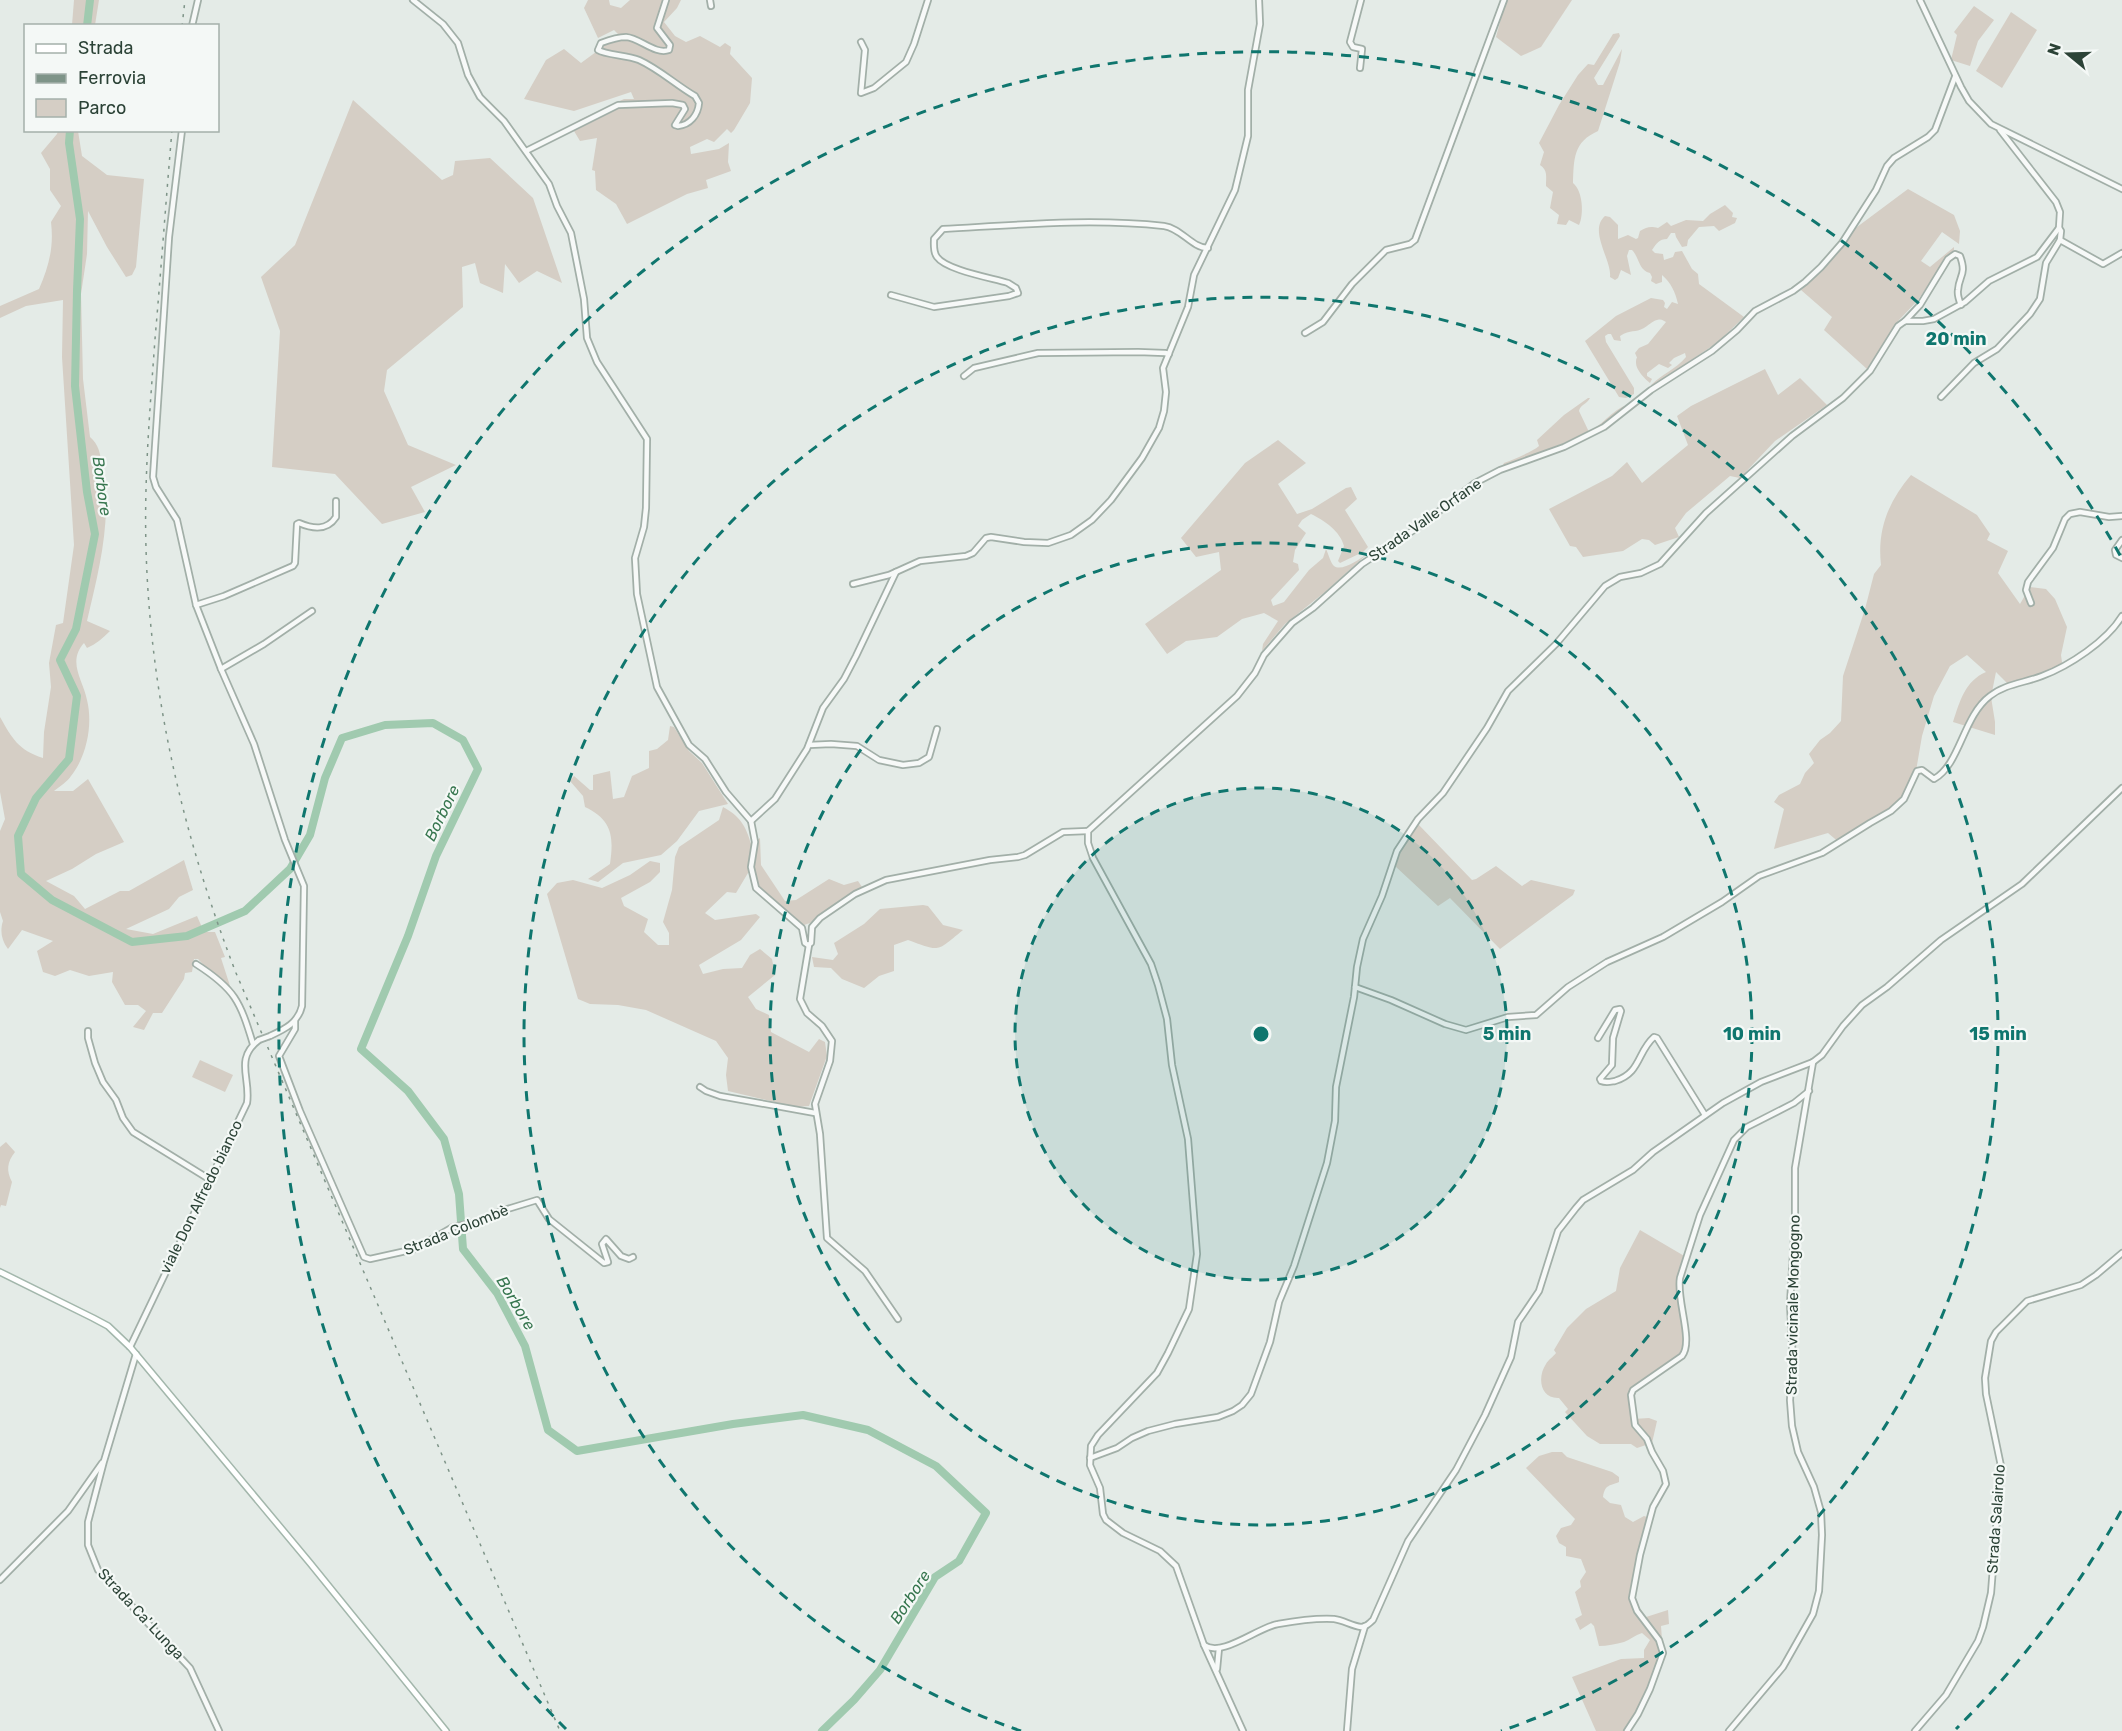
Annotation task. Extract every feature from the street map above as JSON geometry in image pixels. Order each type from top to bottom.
[{"type":"main road","points":[[0,1272],[108,1326],[130,1347],[446,1731]]},
{"type":"street","points":[[192,24],[198,0]]},
{"type":"street","points":[[413,0],[443,24],[458,43],[468,75],[480,97],[504,121],[549,184],[571,233],[584,299],[587,338],[597,362],[647,439],[645,518],[635,558],[638,594],[657,687],[689,745],[705,759],[726,792],[751,821],[755,842],[751,867],[756,888],[802,928],[806,944],[809,945]]},
{"type":"street","points":[[526,151],[618,105],[672,103],[683,105],[685,109],[675,125],[678,126],[685,125],[695,116],[699,103],[695,96],[639,60],[622,54],[603,53],[598,50],[601,44],[625,37],[662,52],[669,50],[670,45],[657,28],[666,0]]},
{"type":"street","points":[[861,42],[865,50],[861,93],[874,88],[906,62],[928,0]]},
{"type":"street","points":[[853,584],[872,581],[920,561],[966,556],[973,553],[986,538],[1048,543],[1071,535],[1092,520],[1111,500],[1142,458],[1159,428],[1164,411],[1166,392],[1162,370],[1188,307],[1194,275],[1235,190],[1248,136],[1248,90],[1260,24],[1259,0]]},
{"type":"street","points":[[1360,68],[1362,49],[1353,47],[1350,42],[1361,0]]},
{"type":"street","points":[[1305,333],[1323,322],[1352,284],[1386,250],[1410,244],[1415,240],[1504,0]]},
{"type":"street","points":[[1920,0],[1955,77],[1969,101],[1991,124],[2122,189]]},
{"type":"street","name":"Strada Valle Orfane","points":[[1088,831],[1237,696],[1255,673],[1264,655],[1292,623],[1313,608],[1362,564],[1420,526],[1475,483],[1500,470],[1564,447],[1604,427],[1651,390],[1712,351],[1755,311],[1805,282],[1842,243],[1866,208],[1887,166],[1894,158],[1928,137],[1935,130],[1955,77]]},
{"type":"street","points":[[1941,397],[1974,363],[1997,349],[2030,314],[2040,299],[2046,263],[2060,240],[2060,212],[2056,202],[2000,130]]},
{"type":"street","points":[[182,132],[169,237],[153,477],[156,487],[177,520],[196,605],[254,744],[304,886],[303,1001],[295,1021],[284,1030],[253,1044],[246,1020],[233,994],[196,964]]},
{"type":"street","points":[[891,295],[934,307],[1018,293],[1016,288],[1008,283],[950,266],[940,260],[935,252],[934,239],[943,229],[1063,222],[1168,226],[1201,247],[1208,248]]},
{"type":"street","points":[[1905,321],[1929,321],[1960,305],[1989,281],[2037,257],[2059,228]]},
{"type":"street","points":[[2060,240],[2103,264],[2122,253]]},
{"type":"street","points":[[1090,1458],[1117,1448],[1148,1431],[1218,1417],[1242,1405],[1251,1394],[1270,1342],[1279,1302],[1294,1266],[1327,1163],[1335,1121],[1336,1088],[1360,947],[1382,896],[1397,851],[1418,819],[1443,793],[1508,691],[1563,636],[1605,586],[1620,577],[1641,573],[1660,564],[1706,513],[1792,436],[1843,398],[1870,371],[1898,326],[1920,305],[1948,259],[1955,254],[1960,256],[1962,262],[1963,273],[1958,289],[1960,305]]},
{"type":"street","points":[[964,376],[974,368],[1038,353],[1165,352],[1169,354]]},
{"type":"street","points":[[196,605],[224,596],[292,566],[295,563],[297,524],[316,528],[328,525],[336,517],[336,501]]},
{"type":"street","points":[[2031,603],[2026,590],[2028,582],[2053,548],[2065,519],[2070,514],[2080,512],[2109,517],[2122,516]]},
{"type":"street","points":[[2122,540],[2115,550],[2116,555],[2122,558]]},
{"type":"street","points":[[751,821],[775,799],[809,745],[824,708],[844,679],[896,572]]},
{"type":"street","points":[[221,669],[264,644],[312,611]]},
{"type":"street","points":[[1355,987],[1445,1024],[1467,1030],[1508,1017],[1536,1015],[1568,987],[1607,962],[1664,937],[1722,902],[1759,876],[1829,850],[1891,811],[1904,799],[1917,771],[1922,770],[1934,779],[1943,771],[1954,755],[1976,711],[1989,696],[2052,671],[2106,637],[2122,616]]},
{"type":"street","points":[[809,745],[857,746],[879,760],[903,765],[919,763],[929,757],[937,729]]},
{"type":"street","points":[[1204,1645],[1209,1648],[1219,1648],[1274,1624],[1336,1620],[1360,1627],[1373,1620],[1380,1609],[1396,1565],[1408,1541],[1456,1470],[1489,1406],[1511,1357],[1518,1322],[1544,1279],[1558,1231],[1583,1200],[1633,1170],[1653,1152],[1705,1115],[1761,1082],[1813,1062],[1822,1055],[1862,1005],[1887,987],[1941,940],[2022,884],[2122,788]]},
{"type":"street","points":[[898,1318],[865,1270],[827,1238],[820,1134],[815,1104],[830,1061],[832,1041],[822,1026],[807,1013],[800,999],[812,927],[820,918],[855,894],[886,880],[990,860],[1018,857],[1063,832],[1088,831],[1088,843],[1093,858],[1151,964],[1167,1019],[1172,1065],[1188,1139],[1197,1254],[1189,1309],[1168,1353],[1157,1373],[1098,1435],[1091,1446],[1090,1465],[1100,1488],[1106,1520],[1123,1533],[1160,1551],[1176,1566],[1204,1645],[1243,1731]]},
{"type":"street","points":[[1598,1038],[1615,1010],[1620,1009],[1613,1038],[1612,1065],[1600,1079],[1601,1081],[1609,1083],[1624,1078],[1640,1060],[1650,1040],[1653,1037],[1657,1038],[1705,1115]]},
{"type":"street","name":"Strada Colombè","points":[[295,1021],[296,1029],[279,1056],[300,1111],[364,1257],[370,1259],[416,1249],[453,1227],[481,1221],[498,1212],[537,1200],[549,1219],[604,1263],[608,1262],[602,1244],[606,1239],[622,1258],[633,1257]]},
{"type":"street","points":[[88,1031],[95,1063],[103,1082],[116,1100],[123,1118],[133,1132],[209,1179]]},
{"type":"street","name":"viale Don Alfredo bianco","points":[[130,1347],[247,1103],[244,1066],[248,1051],[253,1044]]},
{"type":"street","name":"Strada vicinale Mongogno","points":[[1729,1731],[1783,1667],[1813,1614],[1820,1590],[1821,1512],[1816,1493],[1798,1452],[1792,1426],[1790,1400],[1793,1355],[1790,1304],[1795,1220],[1795,1168],[1813,1062]]},
{"type":"street","points":[[700,1087],[720,1096],[815,1113]]},
{"type":"street","points":[[1627,1731],[1650,1689],[1663,1653],[1659,1640],[1637,1611],[1632,1598],[1640,1555],[1653,1507],[1666,1484],[1664,1471],[1647,1439],[1635,1425],[1631,1395],[1633,1390],[1682,1356],[1686,1350],[1687,1337],[1678,1285],[1700,1215],[1734,1140],[1747,1127],[1794,1103],[1809,1091]]},
{"type":"street","name":"Strada Salairolo","points":[[1915,1731],[1946,1695],[1978,1641],[1991,1593],[2001,1466],[1986,1394],[1985,1378],[1991,1341],[1996,1332],[2027,1301],[2081,1284],[2096,1275],[2122,1253]]},
{"type":"street","name":"Strada Ca' Lunga","points":[[136,1354],[88,1522],[88,1545],[98,1570],[190,1668],[219,1731]]},
{"type":"street","points":[[0,1580],[68,1511],[104,1461]]},
{"type":"street","points":[[1347,1731],[1352,1669],[1365,1626]]},
{"type":"street","points":[[1219,1648],[1217,1665],[1219,1677]]},
{"type":"green space","points":[[74,0],[99,0],[95,24],[72,24]]},
{"type":"green space","points":[[588,0],[609,0],[610,5],[621,8],[630,0],[681,0],[664,22],[675,36],[686,42],[700,36],[720,47],[725,43],[731,47],[730,54],[752,78],[750,103],[734,130],[731,133],[727,129],[714,142],[707,139],[690,147],[691,154],[719,149],[729,143],[728,162],[731,171],[706,180],[708,188],[687,194],[627,224],[616,204],[596,190],[595,171],[592,170],[597,138],[580,141],[574,131],[579,120],[624,99],[634,99],[631,92],[574,111],[524,99],[546,60],[564,49],[581,63],[619,35],[614,30],[598,38],[584,8]]},
{"type":"green space","points":[[1506,0],[1572,0],[1541,47],[1521,56],[1496,37]]},
{"type":"green space","points":[[1974,6],[1994,20],[1978,41],[1970,66],[1951,60],[1957,35],[1954,32]]},
{"type":"green space","points":[[2011,12],[2037,30],[2002,88],[1976,71]]},
{"type":"green space","points":[[1619,33],[1620,36],[1594,78],[1598,85],[1603,85],[1622,49],[1598,131],[1584,140],[1576,152],[1573,183],[1581,197],[1581,221],[1579,225],[1569,220],[1566,225],[1557,224],[1559,215],[1550,208],[1553,192],[1546,186],[1545,171],[1540,165],[1544,152],[1539,143],[1578,75],[1588,64],[1594,65],[1613,34]]},
{"type":"green space","points":[[353,100],[442,180],[453,175],[455,161],[490,158],[533,198],[562,283],[537,271],[519,283],[505,264],[503,293],[480,283],[475,263],[462,267],[463,307],[387,370],[384,391],[408,445],[456,465],[411,487],[425,512],[382,524],[335,474],[272,467],[280,331],[261,277],[295,245]]},
{"type":"green space","points":[[58,132],[78,132],[82,156],[107,175],[144,179],[136,267],[132,275],[126,277],[88,211],[87,254],[81,294],[83,379],[90,437],[100,453],[106,504],[103,543],[87,621],[110,631],[87,648],[84,643],[79,650],[76,664],[89,709],[89,729],[85,749],[77,768],[68,780],[54,791],[73,791],[88,779],[124,842],[46,881],[74,896],[85,909],[120,891],[129,891],[184,860],[193,890],[179,897],[169,909],[126,929],[153,934],[197,916],[204,932],[215,932],[225,957],[221,958],[231,989],[198,959],[194,959],[192,972],[185,973],[184,979],[162,1013],[153,1013],[144,1030],[133,1027],[146,1011],[138,1005],[125,1005],[112,982],[113,972],[89,976],[70,970],[55,976],[43,972],[37,951],[53,941],[22,930],[8,949],[2,935],[0,831],[5,819],[0,792],[0,717],[8,731],[22,747],[43,758],[44,732],[51,687],[49,663],[56,625],[63,623],[74,545],[62,357],[63,300],[26,306],[0,318],[0,306],[39,289],[46,272],[51,248],[51,222],[61,206],[50,190],[50,169],[41,153]]},
{"type":"green space","points":[[1908,189],[1954,215],[1960,231],[1959,244],[1942,232],[1921,261],[1930,267],[1954,247],[1954,250],[1918,300],[1899,320],[1867,369],[1824,330],[1832,317],[1801,290],[1822,269],[1853,230]]},
{"type":"green space","points":[[1725,205],[1733,213],[1732,217],[1737,218],[1735,223],[1719,231],[1714,226],[1699,227],[1688,240],[1687,246],[1682,247],[1675,233],[1671,233],[1667,239],[1658,242],[1652,250],[1663,254],[1664,260],[1673,257],[1675,252],[1682,251],[1692,269],[1698,274],[1699,284],[1744,317],[1718,342],[1653,386],[1651,385],[1686,357],[1685,353],[1674,358],[1669,363],[1672,365],[1668,368],[1659,364],[1647,373],[1647,376],[1652,379],[1650,383],[1637,369],[1635,353],[1639,348],[1648,344],[1666,322],[1655,321],[1641,329],[1627,332],[1620,336],[1621,341],[1614,340],[1611,334],[1608,334],[1605,336],[1606,342],[1634,388],[1634,394],[1626,398],[1619,397],[1585,341],[1616,316],[1651,298],[1663,300],[1664,307],[1667,309],[1672,302],[1678,304],[1668,281],[1662,275],[1662,282],[1656,284],[1651,281],[1650,273],[1641,267],[1632,250],[1629,250],[1627,256],[1631,275],[1621,270],[1615,280],[1610,277],[1600,237],[1600,222],[1605,216],[1610,217],[1618,225],[1618,239],[1628,235],[1636,239],[1640,231],[1651,227],[1658,228],[1667,222],[1671,226],[1686,220],[1703,221]]},
{"type":"green space","points":[[1765,369],[1778,395],[1800,378],[1827,405],[1775,441],[1740,478],[1730,476],[1686,513],[1675,528],[1679,537],[1655,545],[1649,540],[1642,539],[1623,551],[1583,557],[1576,547],[1570,546],[1549,509],[1612,476],[1627,462],[1642,483],[1688,445],[1677,416],[1691,406]]},
{"type":"green space","points":[[1590,398],[1579,411],[1589,432],[1620,408],[1629,405],[1590,433],[1502,467],[1504,463],[1539,446],[1537,440],[1564,415]]},
{"type":"green space","points":[[1278,440],[1306,463],[1278,484],[1297,514],[1312,509],[1351,487],[1357,499],[1345,510],[1368,547],[1363,552],[1340,563],[1338,561],[1344,546],[1342,541],[1327,523],[1311,514],[1298,526],[1306,533],[1295,550],[1293,562],[1298,564],[1299,570],[1271,600],[1273,606],[1284,602],[1309,570],[1323,558],[1326,549],[1332,563],[1337,567],[1350,564],[1366,555],[1285,624],[1262,651],[1263,644],[1278,621],[1264,613],[1242,619],[1217,637],[1186,641],[1167,654],[1145,624],[1221,570],[1219,552],[1196,557],[1181,538],[1245,463]]},
{"type":"green space","points":[[1911,475],[1977,515],[1990,534],[1987,540],[2008,551],[1998,573],[2020,604],[2030,587],[2046,589],[2055,599],[2067,627],[2061,655],[2063,669],[2043,679],[2010,686],[1996,672],[1991,697],[1995,735],[1953,722],[1968,686],[1986,672],[1967,655],[1950,666],[1934,696],[1922,736],[1916,771],[1901,800],[1891,810],[1863,825],[1841,844],[1828,833],[1774,849],[1784,809],[1774,802],[1779,795],[1800,784],[1805,773],[1814,763],[1809,754],[1820,740],[1841,721],[1843,676],[1874,574],[1881,565],[1881,540],[1886,517],[1890,506]]},
{"type":"green space","points":[[670,726],[674,727],[689,751],[702,763],[728,804],[699,811],[677,841],[661,855],[623,863],[598,882],[588,879],[610,864],[611,837],[606,823],[585,807],[583,796],[570,781],[574,776],[593,790],[593,775],[610,771],[613,799],[624,797],[632,776],[649,768],[649,751],[657,749],[668,740]]},
{"type":"green space","points":[[723,807],[742,822],[751,844],[760,838],[761,865],[785,901],[796,900],[829,879],[844,885],[858,881],[862,887],[804,925],[777,905],[758,885],[755,870],[748,873],[736,893],[727,892],[705,913],[715,920],[756,914],[760,917],[741,940],[699,965],[703,974],[723,969],[742,968],[750,955],[760,949],[772,959],[775,975],[748,997],[756,1009],[769,1015],[771,1032],[809,1052],[819,1039],[825,1042],[827,1056],[809,1106],[796,1107],[728,1091],[726,1075],[728,1058],[716,1041],[646,1010],[618,1005],[590,1004],[578,999],[547,894],[557,883],[573,880],[602,888],[630,875],[650,861],[660,863],[660,872],[650,882],[621,898],[624,906],[648,919],[644,932],[658,945],[669,945],[669,933],[663,922],[672,890],[675,857],[679,847],[719,820]]},
{"type":"green space","points":[[1418,824],[1472,880],[1496,866],[1522,886],[1531,880],[1575,890],[1573,895],[1500,949],[1450,898],[1438,906],[1395,866],[1398,854]]},
{"type":"green space","points":[[928,906],[943,925],[963,930],[938,948],[927,947],[908,940],[894,945],[894,971],[879,976],[864,988],[842,979],[831,968],[814,967],[812,957],[833,960],[838,954],[834,943],[864,924],[880,909]]},
{"type":"green space","points":[[200,1060],[233,1075],[225,1092],[192,1077]]},
{"type":"green space","points":[[6,1142],[15,1152],[8,1167],[12,1182],[6,1206],[1,1205],[0,1208],[0,1147]]},
{"type":"green space","points":[[1640,1230],[1686,1257],[1680,1278],[1686,1350],[1633,1390],[1633,1419],[1649,1418],[1657,1421],[1652,1443],[1637,1448],[1631,1444],[1600,1444],[1587,1436],[1565,1412],[1568,1409],[1559,1398],[1548,1395],[1544,1391],[1541,1381],[1543,1369],[1556,1353],[1554,1350],[1567,1328],[1586,1309],[1616,1291],[1620,1268]]},
{"type":"green space","points":[[1562,1452],[1567,1457],[1612,1472],[1619,1477],[1619,1482],[1607,1488],[1603,1497],[1610,1503],[1621,1505],[1625,1517],[1633,1522],[1644,1516],[1650,1518],[1632,1598],[1643,1618],[1668,1610],[1669,1624],[1661,1626],[1663,1653],[1650,1689],[1627,1731],[1596,1731],[1572,1677],[1621,1659],[1644,1658],[1644,1650],[1650,1640],[1642,1633],[1624,1642],[1599,1646],[1594,1626],[1591,1623],[1580,1630],[1575,1619],[1582,1615],[1575,1592],[1581,1587],[1580,1581],[1586,1572],[1581,1559],[1566,1556],[1566,1547],[1559,1543],[1556,1536],[1561,1528],[1571,1525],[1575,1519],[1526,1468],[1539,1456]]},
{"type":"waterway","name":"Borbore","points":[[87,24],[90,0]]},
{"type":"waterway","name":"Borbore","points":[[70,132],[69,143],[80,219],[75,386],[87,492],[95,534],[76,629],[60,660],[77,696],[69,759],[36,798],[18,836],[21,874],[52,900],[132,942],[187,936],[245,911],[290,869],[310,835],[325,778],[342,738],[385,725],[433,723],[463,740],[478,769],[436,856],[408,936],[361,1049],[408,1091],[444,1139],[459,1194],[463,1249],[497,1293],[525,1346],[548,1430],[577,1451],[733,1424],[803,1415],[868,1430],[936,1466],[986,1513],[959,1561],[935,1577],[880,1670],[854,1700],[822,1731]]},
{"type":"railway","points":[[182,24],[185,0]]},
{"type":"railway","points":[[172,132],[149,417],[146,548],[154,657],[162,711],[185,817],[200,869],[236,973],[560,1731]]}]
